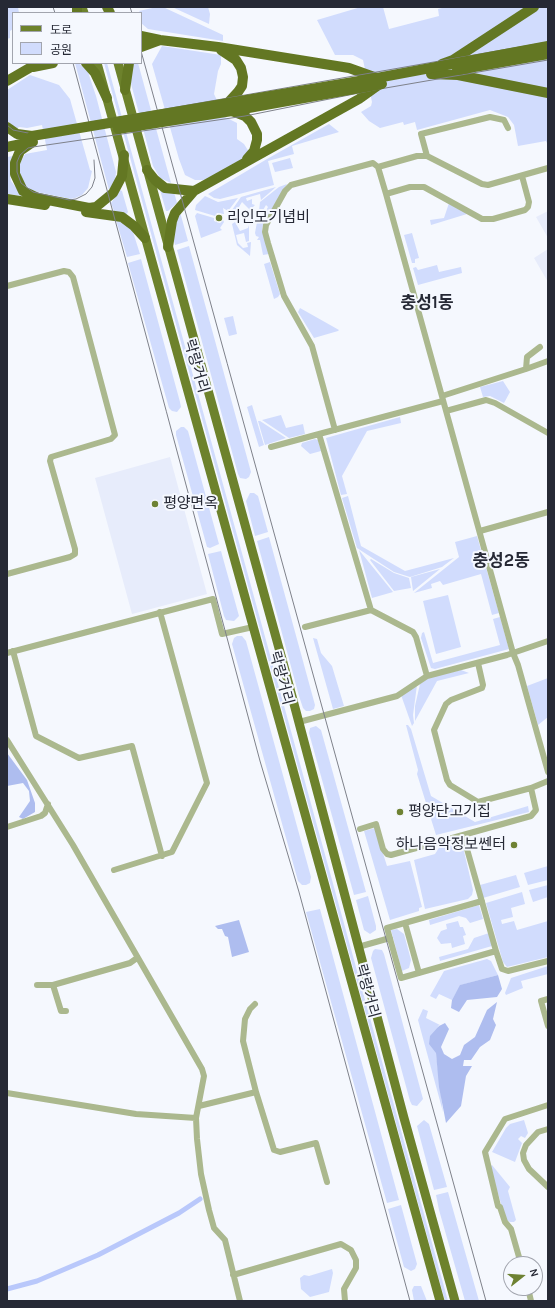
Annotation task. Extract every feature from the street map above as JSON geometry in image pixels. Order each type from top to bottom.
[{"type":"highway","points":[[430,71],[452,60],[534,7]]},
{"type":"highway","points":[[142,36],[349,68],[379,81]]},
{"type":"highway","points":[[142,47],[160,40]]},
{"type":"highway","points":[[7,141],[32,139],[229,108],[379,81],[548,46]]},
{"type":"highway","points":[[218,49],[236,60],[241,68],[243,77],[242,86],[229,108]]},
{"type":"highway","points":[[430,71],[548,54]]},
{"type":"highway","points":[[87,64],[95,73],[107,98]]},
{"type":"highway","points":[[125,90],[129,64]]},
{"type":"highway","points":[[7,81],[36,65]]},
{"type":"highway","points":[[430,71],[548,93]]},
{"type":"highway","points":[[7,86],[23,73]]},
{"type":"highway","points":[[168,247],[172,221],[175,213],[194,192],[359,99],[379,81]]},
{"type":"highway","points":[[229,108],[245,116],[251,122],[257,134],[254,151],[241,165]]},
{"type":"highway","points":[[7,127],[17,134],[32,139]]},
{"type":"highway","points":[[32,139],[20,151],[15,163],[15,174],[23,190],[38,198],[89,208],[96,207],[113,194],[122,176],[124,155]]},
{"type":"highway","points":[[7,146],[32,139]]},
{"type":"highway","points":[[147,170],[155,180],[165,188],[194,192]]},
{"type":"highway","points":[[7,199],[122,217],[134,226],[145,238]]},
{"type":"main road","name":"락랑거리","points":[[97,64],[124,155],[145,238],[440,1301]]},
{"type":"main road","name":"락랑거리","points":[[118,64],[299,722],[358,948],[455,1301]]},
{"type":"street","points":[[427,156],[421,134],[490,117],[504,120],[508,128]]},
{"type":"street","points":[[378,167],[417,156],[427,156],[484,185],[548,168]]},
{"type":"street","points":[[335,430],[312,346],[284,296],[268,243],[266,225],[285,191],[291,185],[373,163],[378,167],[386,194],[513,653],[518,665],[548,772]]},
{"type":"street","points":[[386,194],[410,187],[424,187],[482,219],[493,220],[525,210],[528,207],[529,202],[522,176]]},
{"type":"street","points":[[7,286],[64,271],[69,272],[73,277],[115,435],[111,439],[51,457],[50,461],[75,549],[75,554],[70,558],[7,574]]},
{"type":"street","points":[[526,369],[527,357],[540,347]]},
{"type":"street","points":[[271,447],[335,430],[442,398],[548,361]]},
{"type":"street","points":[[446,411],[486,400],[495,403],[548,433]]},
{"type":"street","points":[[319,434],[370,610]]},
{"type":"street","points":[[480,531],[548,512]]},
{"type":"street","points":[[162,856],[132,746],[79,758],[36,736],[10,652],[213,599],[222,634],[253,627]]},
{"type":"street","points":[[305,627],[370,610],[413,632],[416,637],[427,676]]},
{"type":"street","points":[[114,870],[172,852],[207,783],[160,612]]},
{"type":"street","points":[[299,722],[397,696],[427,676],[513,653],[519,649],[548,641]]},
{"type":"street","points":[[478,663],[483,685],[482,688],[451,700],[446,704],[434,730],[447,780],[450,785],[478,802],[531,788],[548,780]]},
{"type":"street","points":[[7,740],[72,844],[202,1069],[204,1076],[196,1118],[196,1139],[209,1210],[214,1228],[224,1240],[240,1301]]},
{"type":"street","points":[[360,829],[376,824],[383,849],[386,854],[391,855],[531,816],[536,810],[531,788]]},
{"type":"street","points":[[7,827],[41,816],[45,813],[48,804]]},
{"type":"street","points":[[463,835],[502,968],[508,971],[548,961]]},
{"type":"street","points":[[482,901],[387,928],[400,978],[496,951]]},
{"type":"street","points":[[405,923],[419,973]]},
{"type":"street","points":[[358,948],[390,938]]},
{"type":"street","points":[[37,985],[53,985],[130,963],[137,958]]},
{"type":"street","points":[[53,985],[61,1011],[66,1010]]},
{"type":"street","points":[[548,999],[541,1001],[548,1026]]},
{"type":"street","points":[[255,1004],[250,1009],[245,1020],[243,1041],[256,1092],[274,1150],[280,1152],[316,1143],[318,1144],[327,1182]]},
{"type":"street","points":[[199,1106],[256,1092]]},
{"type":"street","points":[[7,1093],[136,1114],[196,1118]]},
{"type":"street","points":[[519,1256],[511,1229],[505,1222],[500,1207],[498,1206],[486,1152],[505,1119],[548,1105]]},
{"type":"street","points":[[548,1129],[538,1132],[526,1145],[523,1153],[524,1160],[529,1169],[548,1187]]},
{"type":"street","points":[[233,1274],[341,1244],[351,1250],[356,1260],[356,1268],[344,1289],[345,1301]]},
{"type":"shaded area","points":[[548,211],[548,238],[536,217]]},
{"type":"shaded area","points":[[548,249],[548,282],[534,258]]},
{"type":"shaded area","points":[[170,457],[207,594],[132,614],[95,478]]},
{"type":"shaded area","points":[[7,753],[27,780],[35,803],[35,812],[23,819],[19,817],[30,801],[29,791],[23,783],[7,786]]},
{"type":"shaded area","points":[[239,920],[249,952],[232,957],[228,937],[225,936],[222,929],[218,929],[215,926]]},
{"type":"shaded area","points":[[498,975],[502,989],[497,997],[467,1000],[459,1012],[451,1008],[452,1000],[460,985]]},
{"type":"shaded area","points":[[497,1002],[493,1019],[496,1025],[490,1040],[480,1047],[471,1060],[464,1060],[463,1066],[472,1066],[466,1076],[461,1106],[446,1123],[439,1087],[436,1053],[429,1044],[430,1036],[439,1026],[445,1023],[449,1029],[441,1047],[444,1054],[452,1059],[460,1055],[464,1045],[475,1037],[487,1010]]},
{"type":"green space","points":[[7,7],[18,7],[19,12],[12,12],[12,30],[10,31],[10,38],[7,39]]},
{"type":"green space","points":[[163,7],[223,35],[223,41],[148,29],[142,24],[142,12],[139,11]]},
{"type":"green space","points":[[172,7],[208,7],[210,14],[209,24]]},
{"type":"green space","points":[[361,7],[383,7],[389,29],[439,16],[438,9],[446,7],[548,7],[548,145],[546,141],[518,146],[514,125],[508,117],[490,110],[417,130],[415,122],[404,125],[403,122],[380,128],[369,121],[361,112],[371,106],[372,102],[363,60],[353,55],[335,55],[317,20]]},
{"type":"green space","points":[[162,46],[221,55],[221,64],[218,71],[214,94],[225,117],[237,123],[237,139],[244,144],[249,152],[243,159],[206,180],[195,180],[185,175],[179,159],[152,64]]},
{"type":"green space","points":[[75,64],[80,64],[88,72],[96,96],[116,172],[115,181],[109,190]]},
{"type":"green space","points":[[104,64],[107,64],[448,1301],[445,1301]]},
{"type":"green space","points":[[132,64],[138,64],[171,183],[160,178],[153,166],[130,80]]},
{"type":"green space","points":[[30,75],[59,85],[70,99],[90,170],[92,171],[88,188],[82,195],[75,198],[70,199],[32,191],[26,186],[20,175],[19,165],[25,154],[47,150],[42,125],[27,128],[19,127],[17,129],[7,121],[7,90]]},
{"type":"green space","points":[[329,124],[339,132],[292,146],[294,154],[268,161],[274,185],[220,199],[214,198],[208,194],[267,159]]},
{"type":"green space","points":[[13,156],[10,174],[11,181],[22,196],[7,194],[7,157]]},
{"type":"green space","points":[[290,158],[293,168],[275,172],[272,163]]},
{"type":"green space","points":[[287,184],[263,224],[262,230],[269,254],[263,255],[260,240],[257,240],[259,237],[256,236],[255,233],[260,202],[279,187]],"holes":[[[266,205],[268,207],[260,221],[258,220],[262,213],[259,211],[262,212]]]},
{"type":"green space","points":[[276,187],[261,200],[260,194],[246,198],[247,201],[252,199],[252,204],[255,205],[250,210],[242,202],[236,212],[232,210],[241,197]]},
{"type":"green space","points":[[120,190],[122,191],[128,212],[126,215],[114,211],[111,203]]},
{"type":"green space","points":[[160,190],[174,192],[177,203],[168,211],[166,211]]},
{"type":"green space","points":[[205,196],[218,202],[238,198],[228,211],[223,208],[224,214],[217,213],[215,216],[195,210],[196,205]]},
{"type":"green space","points":[[449,203],[467,212],[467,214],[431,225],[430,220],[444,218]]},
{"type":"green space","points":[[180,212],[188,241],[175,245],[172,234]]},
{"type":"green space","points":[[197,213],[214,218],[214,221],[220,223],[223,220],[224,222],[220,228],[222,230],[201,238],[195,216]]},
{"type":"green space","points":[[116,220],[123,221],[133,232],[140,254],[127,257]]},
{"type":"green space","points":[[235,222],[240,231],[248,228],[249,225],[249,241],[246,242],[244,233],[236,235],[238,243],[243,248],[248,247],[247,243],[251,242],[250,256],[237,245],[232,224]]},
{"type":"green space","points":[[412,233],[419,258],[415,259],[415,263],[412,263],[404,235]]},
{"type":"green space","points":[[189,246],[251,472],[249,477],[246,479],[240,478],[238,474],[177,250]]},
{"type":"green space","points":[[141,259],[180,402],[181,407],[177,412],[172,411],[169,408],[128,263]]},
{"type":"green space","points":[[270,262],[280,294],[274,299],[264,264]]},
{"type":"green space","points":[[437,265],[439,272],[461,267],[462,273],[418,285],[413,268],[416,267],[418,270]]},
{"type":"green space","points":[[300,308],[339,330],[314,338],[298,312]]},
{"type":"green space","points":[[233,316],[237,334],[229,336],[224,318]]},
{"type":"green space","points":[[503,381],[510,392],[504,403],[490,396],[483,397],[480,387]]},
{"type":"green space","points":[[252,405],[264,445],[259,447],[247,407]]},
{"type":"green space","points":[[281,415],[286,428],[303,424],[305,434],[289,438],[262,420]]},
{"type":"green space","points":[[400,417],[401,423],[367,431],[342,476],[347,494],[341,495],[326,438]]},
{"type":"green space","points":[[258,421],[260,421],[286,438],[265,445]]},
{"type":"green space","points":[[181,427],[184,427],[188,431],[219,544],[210,548],[207,547],[176,435],[176,431]]},
{"type":"green space","points":[[315,439],[318,440],[321,451],[310,454],[301,446],[302,443]]},
{"type":"green space","points":[[250,493],[254,493],[258,496],[268,532],[255,536],[246,501]]},
{"type":"green space","points":[[348,496],[361,546],[405,571],[454,558],[442,567],[410,577],[394,572],[357,548],[342,498]]},
{"type":"green space","points":[[477,536],[499,613],[492,615],[481,574],[443,585],[440,581],[431,584],[432,588],[414,593],[459,557],[455,542]]},
{"type":"green space","points":[[269,537],[315,705],[314,709],[310,711],[306,711],[303,708],[299,696],[257,541]]},
{"type":"green space","points":[[359,550],[393,592],[372,598]]},
{"type":"green space","points":[[221,551],[239,616],[234,621],[226,620],[224,616],[208,554]]},
{"type":"green space","points":[[371,559],[394,573],[409,578],[411,588],[394,591],[370,560]]},
{"type":"green space","points":[[440,569],[413,591],[411,577]]},
{"type":"green space","points":[[448,595],[461,647],[436,654],[423,601]]},
{"type":"green space","points":[[500,617],[509,649],[435,669],[431,668],[421,638],[422,633],[424,632],[433,663],[500,645],[493,619]]},
{"type":"green space","points":[[237,636],[242,636],[246,641],[311,877],[310,883],[306,885],[302,885],[298,881],[232,644],[234,638]]},
{"type":"green space","points":[[313,638],[317,639],[321,653],[332,666],[344,706],[333,709]]},
{"type":"green space","points":[[461,670],[469,673],[437,681],[415,721],[415,706],[420,684],[428,678]]},
{"type":"green space","points":[[548,678],[548,717],[538,725],[527,686]]},
{"type":"green space","points":[[417,685],[413,715],[414,723],[412,726],[401,695]]},
{"type":"green space","points":[[406,725],[408,725],[411,729],[431,796],[475,822],[528,806],[529,812],[436,835],[417,774],[418,770]]},
{"type":"green space","points":[[316,726],[321,730],[366,892],[354,895],[309,733],[310,728]]},
{"type":"green space","points":[[375,828],[387,866],[410,861],[422,907],[419,908],[419,911],[390,920],[364,831]]},
{"type":"green space","points":[[456,841],[463,847],[473,890],[472,895],[468,899],[425,909],[414,860],[435,854],[440,846]]},
{"type":"green space","points":[[548,866],[548,880],[528,885],[524,873]]},
{"type":"green space","points":[[516,875],[520,887],[483,898],[480,885]]},
{"type":"green space","points":[[548,885],[548,897],[533,902],[529,890]]},
{"type":"green space","points":[[522,892],[525,904],[511,908],[513,917],[501,920],[502,924],[514,921],[517,930],[548,921],[548,957],[507,967],[503,962],[486,903]]},
{"type":"green space","points":[[368,896],[376,926],[376,930],[370,934],[364,930],[356,900]]},
{"type":"green space","points":[[479,905],[483,919],[470,923],[466,918],[459,916],[430,925],[429,920]]},
{"type":"green space","points":[[320,909],[399,1200],[387,1203],[306,912]]},
{"type":"green space","points":[[458,921],[460,927],[463,927],[466,935],[463,936],[465,944],[452,948],[451,943],[441,944],[437,938],[441,931],[447,929],[446,924]]},
{"type":"green space","points":[[397,929],[404,934],[411,960],[409,968],[402,971],[391,930]]},
{"type":"green space","points":[[489,933],[492,946],[440,961],[439,957],[468,949],[474,938]]},
{"type":"green space","points":[[375,949],[382,950],[384,954],[423,1099],[417,1106],[412,1105],[410,1101],[371,958]]},
{"type":"green space","points":[[487,959],[491,961],[498,975],[461,985],[452,1000],[439,994],[436,999],[430,996],[444,971]]},
{"type":"green space","points":[[548,966],[548,974],[521,981],[523,988],[506,995],[505,993],[511,978]]},
{"type":"green space","points":[[423,1009],[428,1011],[426,1018],[440,1025],[438,1026],[436,1053],[443,1112],[418,1020]]},
{"type":"green space","points":[[424,1120],[429,1124],[447,1187],[434,1190],[417,1126]]},
{"type":"green space","points":[[524,1120],[528,1133],[525,1138],[521,1136],[518,1139],[522,1143],[515,1162],[492,1152],[506,1128],[510,1124]]},
{"type":"green space","points":[[492,1165],[510,1187],[508,1191],[516,1220],[514,1222],[506,1220],[490,1167]]},
{"type":"green space","points":[[448,1192],[479,1301],[465,1301],[439,1210],[436,1195]]},
{"type":"green space","points":[[401,1205],[417,1264],[415,1269],[411,1271],[404,1267],[388,1209]]},
{"type":"green space","points":[[332,1269],[333,1273],[329,1292],[310,1297],[301,1289],[300,1278],[304,1275],[309,1276]]},
{"type":"green space","points":[[414,1286],[421,1286],[427,1301],[414,1301],[412,1290]]},
{"type":"waterway","points":[[7,1289],[37,1281],[98,1255],[179,1213],[200,1199]]},
{"type":"tram line","points":[[53,7],[55,12]]},
{"type":"tram line","points":[[130,7],[132,12]]},
{"type":"tram line","points":[[7,125],[13,130],[28,133],[548,42]]},
{"type":"tram line","points":[[142,55],[486,1301]]},
{"type":"tram line","points":[[94,160],[95,178],[92,187],[86,194],[76,199],[69,200],[33,192],[21,183],[17,172],[17,162],[20,155],[28,148],[245,116],[374,90],[548,60]]},
{"type":"tram line","points":[[73,64],[260,761],[299,892],[410,1301]]},
{"type":"place","name":"리인모기념비","points":[[219,218]]},
{"type":"place","name":"평양면옥","points":[[155,504]]},
{"type":"place","name":"평양단고기집","points":[[400,812]]},
{"type":"place","name":"하나음악정보쎈터","points":[[514,845]]},
{"type":"district","name":"충성1동","points":[[427,303]]},
{"type":"district","name":"충성2동","points":[[501,561]]}]
